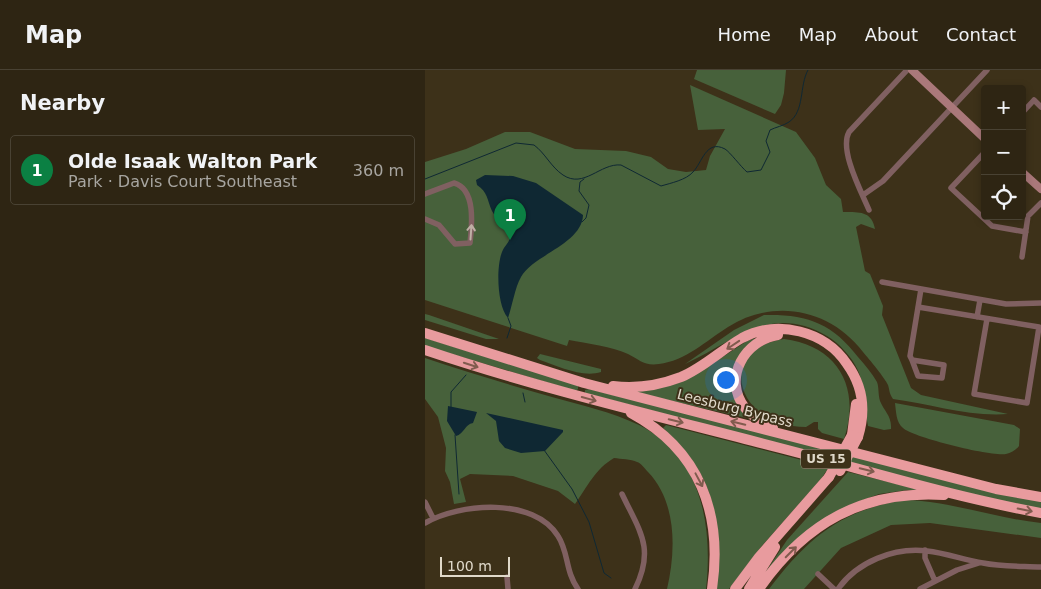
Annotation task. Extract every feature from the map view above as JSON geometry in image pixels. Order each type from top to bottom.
[{"type":"highway","points":[[584,383],[631,387],[668,381],[690,372],[751,334],[772,329],[794,330],[814,336],[832,346],[853,372],[863,407],[862,424],[833,478],[783,537],[749,589]]},
{"type":"highway","name":"Leesburg Bypass","points":[[425,333],[584,383],[996,489],[1041,497]]},
{"type":"highway","points":[[819,443],[765,424],[745,407],[737,388],[737,372],[743,356],[759,340],[778,334],[800,336],[817,342],[837,358],[847,372],[855,394],[855,436]]},
{"type":"highway","name":"Leesburg Bypass","points":[[425,350],[531,383],[611,405],[983,500],[1041,513]]},
{"type":"highway","points":[[611,405],[632,414],[663,434],[684,456],[697,476],[707,499],[712,519],[715,560],[712,589]]},
{"type":"highway","points":[[735,589],[759,556],[833,478]]},
{"type":"highway","points":[[759,589],[810,534],[836,516],[863,504],[907,494],[944,495],[983,500]]},
{"type":"street","points":[[869,210],[846,151],[846,137],[907,70]]},
{"type":"street","points":[[912,70],[981,135]]},
{"type":"street","points":[[863,195],[883,182],[987,70]]},
{"type":"street","points":[[1026,109],[1034,100],[1041,107]]},
{"type":"street","points":[[981,156],[951,188],[992,226],[1025,232]]},
{"type":"street","points":[[1025,175],[1041,189]]},
{"type":"street","points":[[425,194],[454,183],[460,185],[470,206],[472,220],[470,243],[455,244],[439,224],[425,219]]},
{"type":"street","points":[[1022,257],[1028,216],[1041,203]]},
{"type":"street","points":[[882,282],[1016,305],[1041,303]]},
{"type":"street","points":[[912,360],[945,365],[943,378],[918,376],[910,356],[921,289]]},
{"type":"street","points":[[977,317],[981,300]]},
{"type":"street","points":[[918,307],[1039,328],[1027,403],[974,394],[987,319]]},
{"type":"street","points":[[622,494],[646,549],[643,572],[635,589]]},
{"type":"street","points":[[425,502],[433,518]]},
{"type":"street","points":[[425,523],[433,518],[469,508],[517,510],[533,514],[547,523],[563,544],[568,572],[578,589]]},
{"type":"street","points":[[925,550],[925,558],[935,581]]},
{"type":"street","points":[[838,589],[857,571],[882,557],[905,551],[925,550],[980,562],[1041,567]]},
{"type":"street","points":[[920,589],[957,570],[980,562]]},
{"type":"street","points":[[818,574],[834,589]]},
{"type":"street","points":[[507,577],[509,589]]},
{"type":"green space","points":[[697,70],[786,70],[781,105],[775,114],[694,79]]},
{"type":"green space","points":[[690,85],[796,132],[815,158],[826,185],[841,199],[843,212],[864,214],[871,219],[875,229],[861,224],[856,227],[865,271],[870,274],[883,306],[882,315],[911,388],[921,395],[1008,414],[979,414],[893,399],[884,378],[850,337],[818,318],[800,312],[764,313],[746,318],[728,327],[678,359],[659,364],[650,364],[628,354],[599,346],[569,340],[567,346],[425,300],[425,162],[466,149],[505,132],[530,132],[575,149],[626,151],[651,157],[668,169],[686,172],[706,170],[710,156],[725,129],[698,130]]},
{"type":"green space","points":[[425,314],[499,339],[486,339],[425,320]]},
{"type":"green space","points":[[764,315],[793,316],[806,319],[817,323],[838,336],[866,366],[877,382],[880,401],[889,417],[891,429],[884,430],[868,426],[863,386],[854,362],[832,339],[807,327],[788,323],[771,324],[754,329],[685,364],[734,330]]},
{"type":"green space","points":[[425,338],[568,382],[578,386],[578,389],[576,391],[425,346]]},
{"type":"green space","points":[[756,338],[745,348],[734,368],[751,419],[629,391],[718,360],[747,341]]},
{"type":"green space","points":[[784,339],[803,343],[819,351],[832,361],[841,373],[847,387],[850,403],[849,421],[844,439],[822,433],[818,429],[818,422],[814,422],[806,427],[782,424],[763,415],[750,402],[743,387],[742,371],[748,357],[762,346]]},
{"type":"green space","points":[[540,354],[601,369],[601,372],[586,374],[570,371],[540,360],[537,358]]},
{"type":"green space","points":[[425,358],[629,420],[660,438],[677,455],[690,474],[699,495],[707,541],[706,589],[667,589],[673,543],[669,512],[658,484],[635,461],[614,458],[607,462],[592,478],[575,504],[558,491],[513,476],[470,474],[460,479],[466,502],[454,504],[450,482],[445,471],[446,448],[438,417],[425,399]]},
{"type":"green space","points":[[589,389],[1041,501],[1041,509],[969,494],[585,393],[585,390]]},
{"type":"green space","points":[[895,403],[1014,425],[1020,429],[1019,446],[1010,453],[998,454],[936,441],[909,432],[899,423]]},
{"type":"green space","points":[[666,425],[829,467],[821,479],[761,547],[729,589],[716,589],[717,541],[712,501],[695,465],[663,428]]},
{"type":"green space","points":[[848,472],[925,491],[907,490],[879,494],[847,506],[761,579],[787,540]]},
{"type":"green space","points":[[904,500],[939,503],[1041,523],[1041,538],[930,523],[891,525],[841,548],[804,589],[769,589],[797,555],[827,530],[861,511]]},
{"type":"water","points":[[485,175],[513,176],[536,183],[583,215],[581,225],[575,234],[527,269],[521,277],[508,318],[502,305],[498,276],[500,259],[510,235],[492,211],[485,193],[477,185],[476,180]]},
{"type":"water","points":[[448,406],[477,412],[473,423],[456,436],[447,421]]},
{"type":"water","points":[[486,413],[563,430],[563,432],[545,451],[521,453],[505,448],[499,441],[496,421]]},
{"type":"waterway","points":[[425,179],[516,143],[534,145],[559,172],[571,179],[585,177],[613,165],[621,165],[661,186],[690,175],[705,153],[713,147],[725,149],[747,172],[761,170],[770,152],[766,141],[770,130],[789,122],[794,117],[800,105],[803,83],[808,70]]},
{"type":"waterway","points":[[582,222],[586,218],[589,205],[579,191],[580,182],[584,179]]},
{"type":"waterway","points":[[507,338],[511,326],[508,318]]},
{"type":"waterway","points":[[451,407],[451,392],[466,375]]},
{"type":"waterway","points":[[523,393],[525,402]]},
{"type":"waterway","points":[[455,435],[459,494]]},
{"type":"waterway","points":[[544,450],[572,489],[589,522],[604,573],[611,578]]},
{"type":"place","name":"Olde Isaak Walton Park","points":[[510,240]]}]
